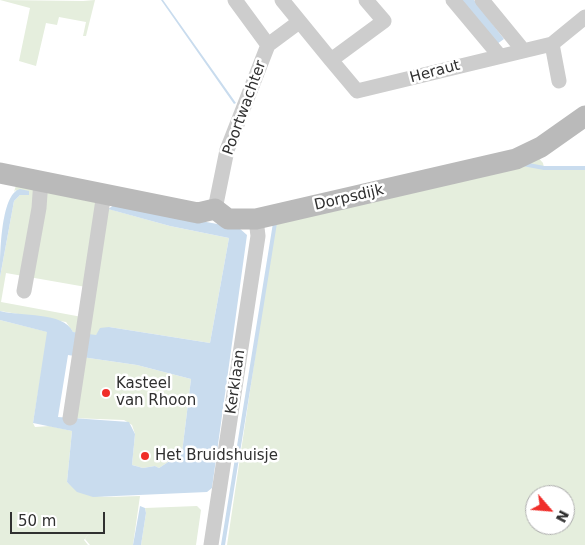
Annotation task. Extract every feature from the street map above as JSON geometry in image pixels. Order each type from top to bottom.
[{"type":"street","points":[[235,0],[268,45]]},
{"type":"street","points":[[282,0],[331,60],[384,21],[366,0]]},
{"type":"street","points":[[453,0],[499,55]]},
{"type":"street","points":[[482,0],[523,50]]},
{"type":"street","name":"Poortwachter","points":[[215,209],[227,150],[268,45],[299,22]]},
{"type":"street","name":"Heraut","points":[[331,60],[357,91],[429,75],[440,70],[499,55],[552,44],[582,26]]},
{"type":"street","points":[[552,44],[559,81]]},
{"type":"street","name":"Dorpsdijk","points":[[215,209],[228,220],[256,219],[516,159],[541,147],[585,116]]},
{"type":"street","points":[[0,173],[198,213],[215,209]]},
{"type":"street","points":[[24,292],[40,208],[41,180]]},
{"type":"street","points":[[70,418],[104,193]]},
{"type":"street","name":"Kerklaan","points":[[211,545],[258,236],[256,219]]},
{"type":"green space","points":[[0,0],[95,0],[86,36],[83,36],[86,22],[59,17],[57,25],[46,23],[36,66],[19,61],[30,8]]},
{"type":"green space","points":[[536,155],[543,163],[544,168],[585,168],[585,545],[227,545],[275,223]]},
{"type":"green space","points":[[18,179],[98,197],[86,287],[6,273],[1,302],[82,317],[80,334],[73,332],[66,322],[0,311],[0,277],[14,201],[20,195],[16,190],[14,192]]},
{"type":"green space","points":[[105,208],[170,226],[229,238],[210,343],[109,327],[96,335],[86,335]]},
{"type":"green space","points":[[0,320],[48,332],[33,423],[35,427],[50,426],[72,431],[67,482],[75,488],[83,493],[101,497],[140,496],[133,545],[90,545],[85,539],[90,532],[84,540],[88,545],[0,545]]},
{"type":"green space","points":[[82,357],[137,365],[191,379],[182,453],[159,468],[155,466],[143,468],[132,465],[135,434],[132,425],[124,420],[72,418]]},
{"type":"green space","points":[[197,506],[201,510],[196,545],[141,545],[146,513],[145,508]]},
{"type":"water","points":[[161,0],[163,0],[236,103],[234,104]]},
{"type":"water","points":[[460,0],[474,0],[504,39],[497,44]]},
{"type":"water","points":[[20,189],[29,191],[29,195],[20,195],[14,201],[0,277],[2,228],[5,214],[13,193]]},
{"type":"water","points":[[114,205],[239,228],[247,235],[212,488],[207,492],[93,497],[77,492],[67,482],[72,431],[33,423],[47,332],[0,320],[0,311],[51,318],[68,325],[73,332],[96,335],[100,328],[109,327],[210,343],[229,238],[170,226],[108,209]],"holes":[[[68,355],[137,365],[191,379],[182,453],[159,468],[155,466],[143,468],[132,465],[135,434],[129,422],[58,417]]]},
{"type":"water","points":[[140,506],[145,508],[146,513],[141,545],[133,545]]},
{"type":"waterway","points":[[523,164],[544,168],[585,168]]},
{"type":"waterway","points":[[223,545],[275,223]]},
{"type":"place","name":"Kasteel van Rhoon","points":[[106,393]]},
{"type":"place","name":"Het Bruidshuisje","points":[[145,456]]}]
